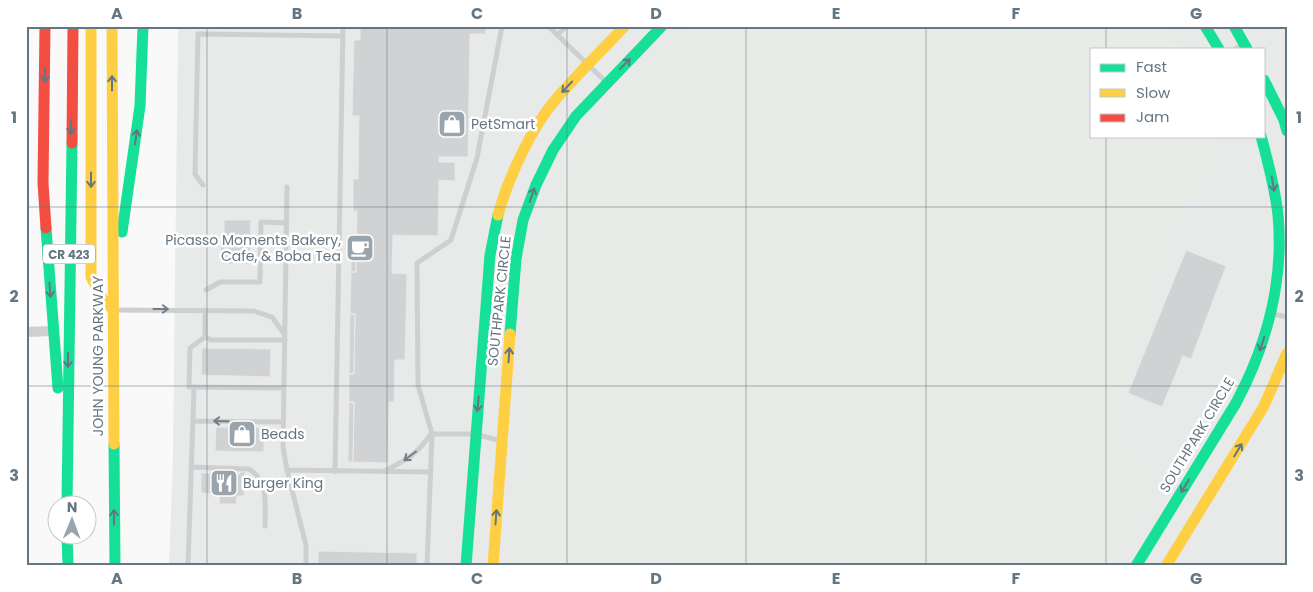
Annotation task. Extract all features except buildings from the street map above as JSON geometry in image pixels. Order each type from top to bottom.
[{"type":"main road","points":[[45,26],[43,183],[52,331],[66,481]]},
{"type":"main road","name":"JOHN YOUNG PARKWAY","points":[[67,494],[73,26]]},
{"type":"main road","points":[[91,26],[91,278],[102,298],[113,310]]},
{"type":"main road","name":"JOHN YOUNG PARKWAY","points":[[112,26],[115,566]]},
{"type":"main road","points":[[113,289],[140,106],[142,26]]},
{"type":"main road","name":"SOUTHPARK CIRCLE","points":[[466,566],[490,255],[498,214],[512,175],[530,137],[555,100],[625,26]]},
{"type":"main road","name":"SOUTHPARK CIRCLE","points":[[493,566],[516,259],[523,220],[536,185],[553,150],[576,116],[662,26]]},
{"type":"main road","points":[[1205,26],[1218,48]]},
{"type":"main road","points":[[1234,26],[1242,47]]},
{"type":"main road","points":[[1266,84],[1284,120],[1287,132]]},
{"type":"main road","name":"SOUTHPARK CIRCLE","points":[[1136,566],[1241,394],[1260,350],[1272,314],[1277,276],[1279,236],[1276,200],[1262,138]]},
{"type":"main road","points":[[1166,566],[1264,406],[1287,353]]},
{"type":"main road","points":[[67,544],[68,566]]},
{"type":"street","points":[[26,332],[52,331]]},
{"type":"lane","points":[[279,26],[279,34]]},
{"type":"lane","points":[[335,472],[343,26]]},
{"type":"lane","points":[[427,566],[432,434],[418,385],[417,263],[451,240],[477,158],[502,26]]},
{"type":"lane","points":[[548,26],[607,82]]},
{"type":"lane","points":[[558,35],[568,26]]},
{"type":"lane","points":[[203,185],[195,174],[198,34],[343,36]]},
{"type":"lane","points":[[287,187],[283,447],[306,545],[306,566]]},
{"type":"lane","points":[[206,290],[220,282],[260,282],[261,222],[287,223]]},
{"type":"lane","points":[[113,310],[254,311],[272,317],[285,337]]},
{"type":"lane","points":[[205,310],[205,337]]},
{"type":"lane","points":[[1272,314],[1287,317]]},
{"type":"lane","points":[[205,337],[211,340],[285,337]]},
{"type":"lane","points":[[205,337],[190,348],[189,387],[284,388]]},
{"type":"lane","points":[[188,566],[194,387]]},
{"type":"lane","points":[[193,420],[283,422]]},
{"type":"lane","points":[[432,434],[475,434],[502,442]]},
{"type":"lane","points":[[383,471],[409,458],[432,434]]},
{"type":"lane","points":[[191,467],[249,469],[256,473],[264,485],[265,526]]},
{"type":"lane","points":[[287,470],[430,472]]},
{"type":"shaded area","points":[[178,26],[1287,26],[1287,566],[169,566],[173,457]]},
{"type":"shaded area","points":[[693,26],[1167,26],[1180,48],[1090,48],[1090,138],[1215,138],[1224,162],[1195,193],[1182,199],[1114,420],[1129,451],[1158,465],[1146,487],[1152,500],[1112,566],[516,566],[535,239],[597,123]]},
{"type":"traffic: fast","points":[[122,232],[140,106],[143,26]]},
{"type":"traffic: fast","points":[[510,334],[516,259],[523,220],[536,185],[553,150],[576,116],[662,26]]},
{"type":"traffic: fast","points":[[1205,26],[1218,48]]},
{"type":"traffic: fast","points":[[1234,26],[1246,48]]},
{"type":"traffic: fast","points":[[1266,84],[1284,120],[1287,131]]},
{"type":"traffic: fast","points":[[1136,566],[1236,403],[1256,358],[1271,312],[1278,264],[1278,215],[1269,165],[1262,138]]},
{"type":"traffic: fast","points":[[67,494],[72,143]]},
{"type":"traffic: fast","points":[[466,566],[490,255],[498,215]]},
{"type":"traffic: fast","points":[[46,228],[58,388]]},
{"type":"traffic: fast","points":[[114,444],[115,566]]},
{"type":"traffic: fast","points":[[67,544],[68,566]]},
{"type":"traffic: slow","points":[[91,26],[91,277],[102,298],[113,310]]},
{"type":"traffic: slow","points":[[112,26],[114,444]]},
{"type":"traffic: slow","points":[[498,215],[521,154],[538,124],[556,99],[625,26]]},
{"type":"traffic: slow","points":[[493,566],[510,334]]},
{"type":"traffic: slow","points":[[1166,566],[1264,406],[1287,353]]},
{"type":"traffic: jam","points":[[45,26],[43,183],[46,228]]},
{"type":"traffic: jam","points":[[72,143],[73,26]]},
{"type":"place","name":"PetSmart","points":[[452,124]]},
{"type":"place","name":"Picasso Moments Bakery, Cafe, & Boba Tea","points":[[360,248]]},
{"type":"place","name":"Beads","points":[[242,434]]},
{"type":"place","name":"Burger King","points":[[224,483]]}]
